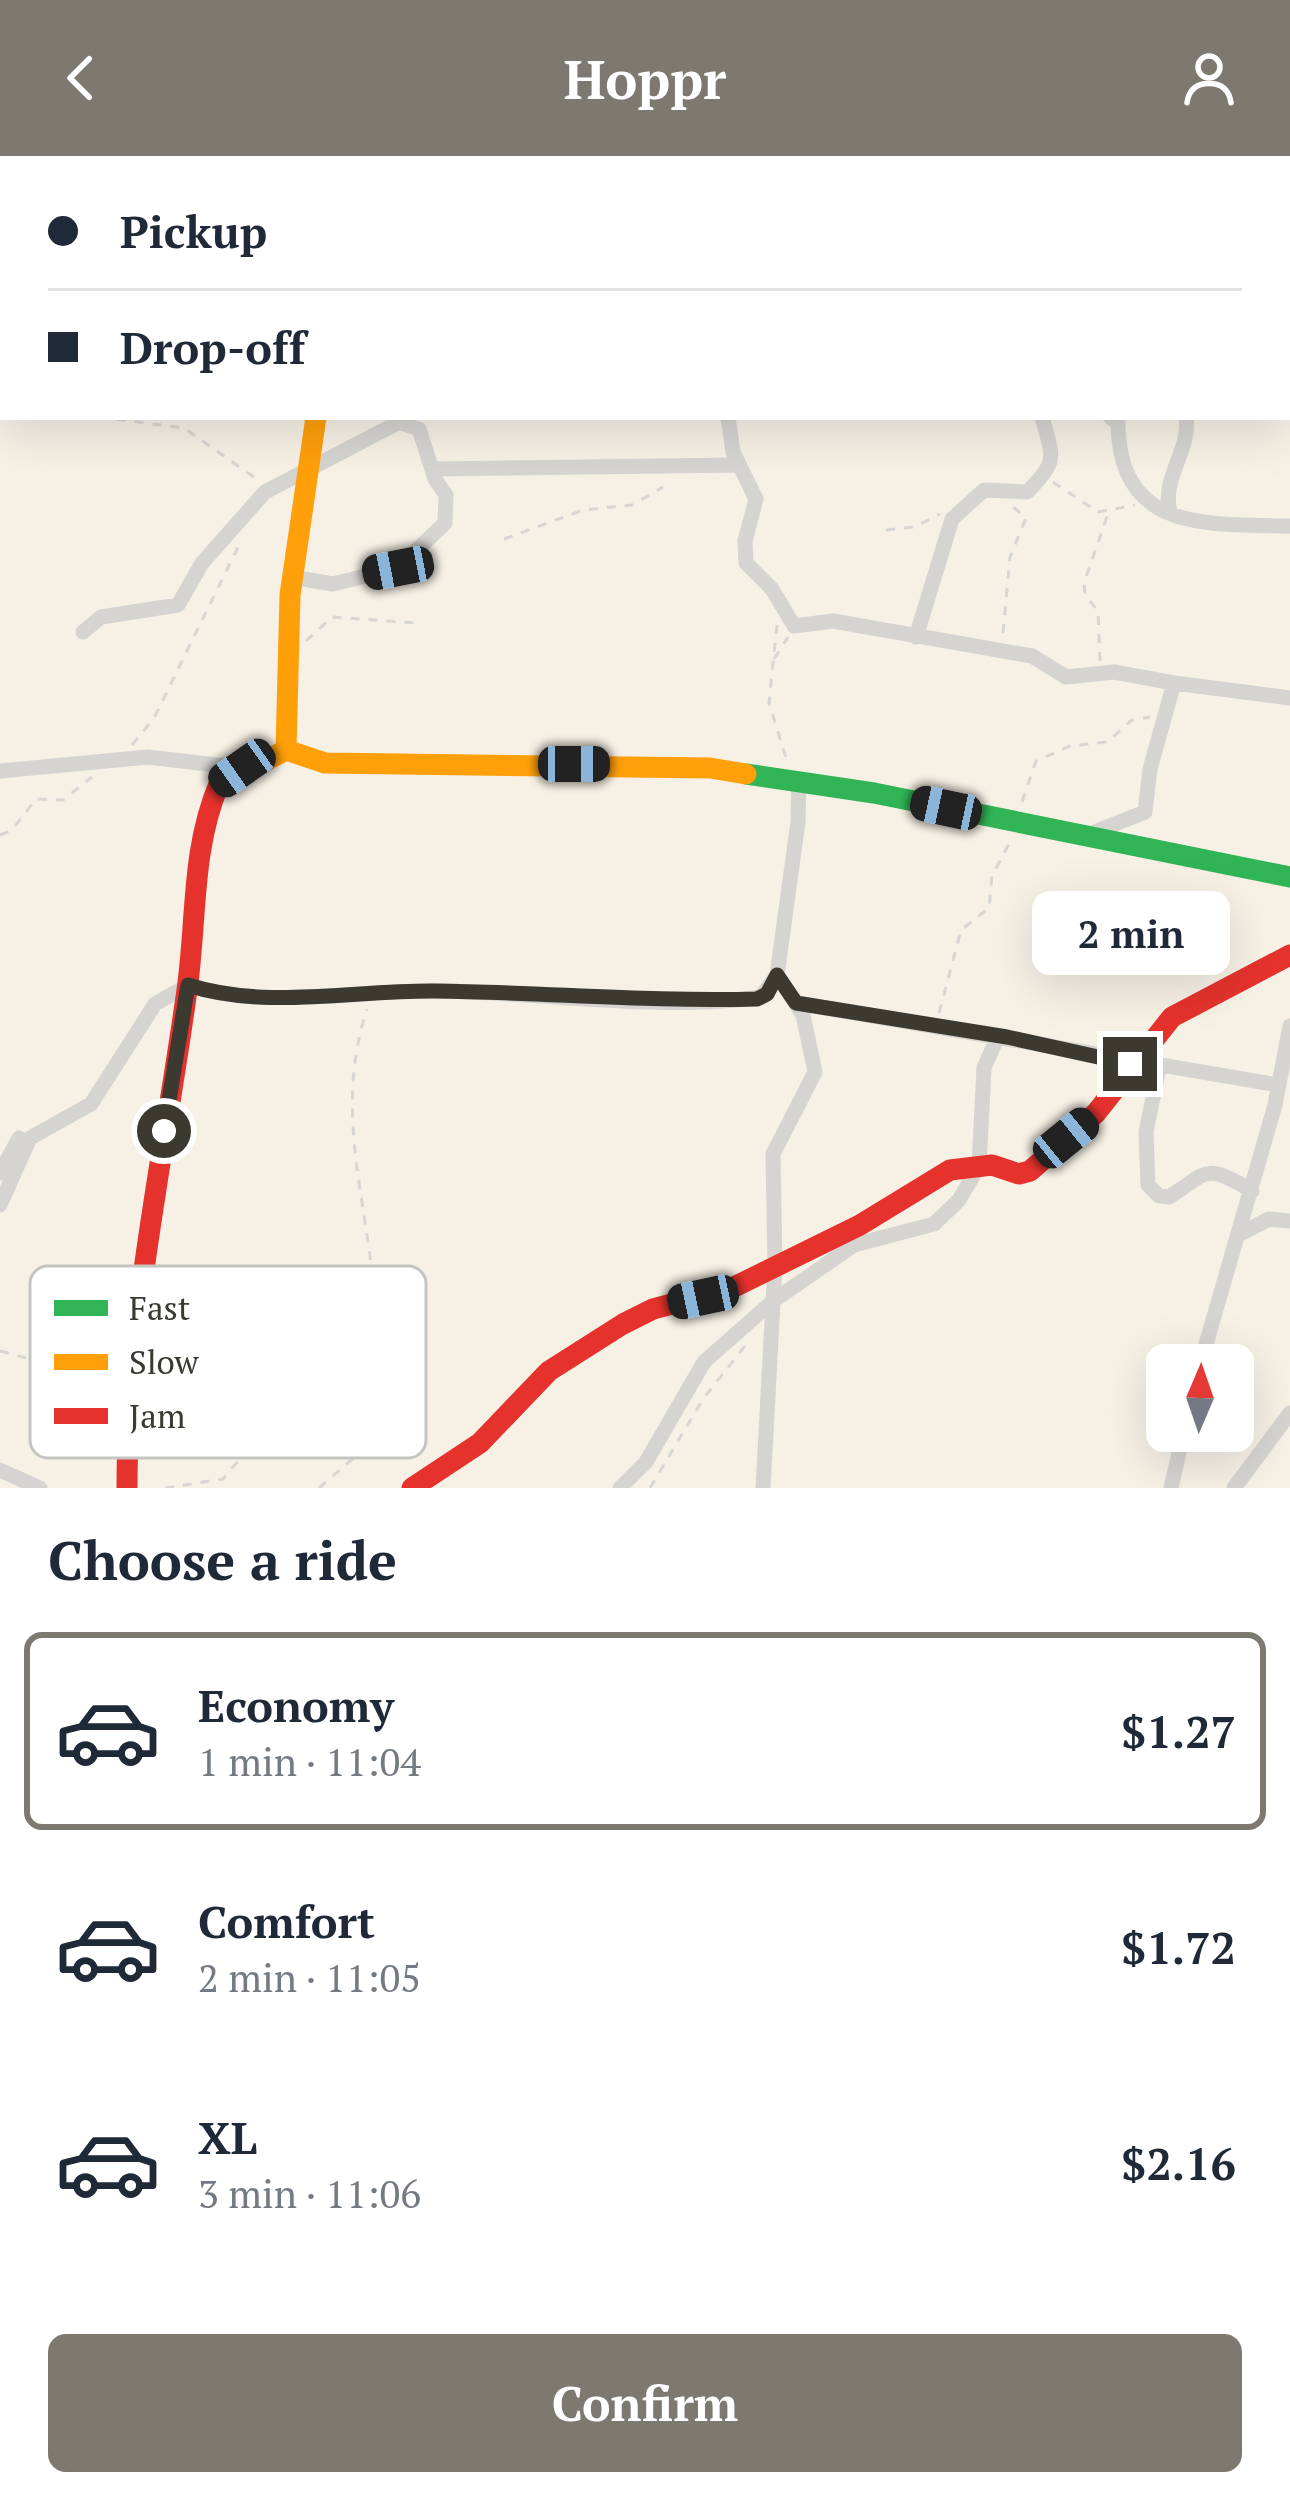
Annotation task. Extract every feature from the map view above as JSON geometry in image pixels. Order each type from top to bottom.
[{"type":"street","points":[[286,750],[292,577],[301,507],[312,469],[316,420]]},
{"type":"street","points":[[83,632],[101,617],[178,605],[202,563],[251,503],[276,484],[405,420],[419,429],[446,495],[449,516],[406,563],[333,584],[292,577]]},
{"type":"street","points":[[428,452],[433,420]]},
{"type":"street","points":[[729,420],[737,465],[756,499],[745,542],[746,562],[799,628],[833,621],[1032,656],[1066,677],[1114,672],[1290,698]]},
{"type":"street","points":[[916,637],[952,519],[983,491],[1027,493],[1043,474],[1053,451],[1043,420]]},
{"type":"street","points":[[1114,420],[1123,474],[1149,502],[1187,521],[1290,526]]},
{"type":"street","points":[[1169,512],[1166,493],[1185,444],[1186,420]]},
{"type":"street","points":[[433,470],[737,465]]},
{"type":"street","points":[[1082,838],[1142,817],[1174,683]]},
{"type":"street","points":[[141,1266],[188,985],[204,827],[219,784],[242,768],[286,750],[325,763],[651,765],[794,779],[1290,877]]},
{"type":"street","points":[[0,771],[148,757],[242,768]]},
{"type":"street","points":[[0,1205],[30,1138],[92,1103],[155,1004],[188,985],[254,998],[376,991],[757,999],[767,994],[777,975],[799,822],[794,779]]},
{"type":"street","points":[[412,1488],[480,1443],[549,1371],[623,1324],[653,1310],[732,1288],[860,1225],[938,1174],[979,1166],[1030,1171],[1096,1113],[1130,1064],[1172,1017],[1290,956]]},
{"type":"street","points":[[763,1488],[776,1266],[773,1154],[814,1080],[806,1023],[777,975]]},
{"type":"street","points":[[796,1003],[936,1024],[1130,1064],[1279,1085]]},
{"type":"street","points":[[1206,1344],[1252,1191],[1290,1026]]},
{"type":"street","points":[[620,1488],[646,1462],[704,1362],[773,1301],[854,1245],[940,1220],[979,1166],[984,1068],[998,1036]]},
{"type":"street","points":[[1159,1068],[1146,1132],[1148,1185],[1159,1196],[1172,1196],[1193,1176],[1205,1173],[1252,1191]]},
{"type":"street","points":[[0,1172],[28,1128],[70,1117]]},
{"type":"street","points":[[1240,1234],[1269,1219],[1290,1221]]},
{"type":"street","points":[[1234,1488],[1290,1414]]},
{"type":"street","points":[[1171,1486],[1179,1452]]},
{"type":"street","points":[[127,1458],[127,1488]]},
{"type":"street","points":[[0,1470],[40,1488]]},
{"type":"path","points":[[122,420],[184,428],[230,456],[249,476],[276,484]]},
{"type":"path","points":[[1043,474],[1098,512],[1149,502]]},
{"type":"path","points":[[504,539],[584,510],[632,505],[663,487]]},
{"type":"path","points":[[983,491],[1026,514],[1010,557],[1002,636],[993,652]]},
{"type":"path","points":[[886,530],[914,526],[944,511]]},
{"type":"path","points":[[1101,674],[1097,611],[1085,595],[1084,583],[1109,512]]},
{"type":"path","points":[[0,836],[16,825],[36,799],[63,800],[114,761],[154,718],[242,541]]},
{"type":"path","points":[[778,606],[769,703],[794,779]]},
{"type":"path","points":[[291,654],[332,616],[418,623]]},
{"type":"path","points":[[773,660],[799,628]]},
{"type":"path","points":[[936,1024],[961,930],[989,908],[998,859],[1021,825],[1036,761],[1070,746],[1107,742],[1132,720],[1164,716]]},
{"type":"path","points":[[370,1266],[349,1117],[359,1040],[376,991]]},
{"type":"path","points":[[650,1488],[703,1399],[753,1335]]},
{"type":"path","points":[[0,1351],[30,1359]]},
{"type":"path","points":[[319,1488],[354,1458]]},
{"type":"path","points":[[165,1488],[223,1479],[239,1460]]},
{"type":"traffic: fast","points":[[746,774],[874,793],[1290,877]]},
{"type":"traffic: slow","points":[[265,761],[286,750],[290,595],[316,420]]},
{"type":"traffic: slow","points":[[286,750],[325,763],[710,768],[746,774]]},
{"type":"traffic: jam","points":[[144,1266],[187,990],[204,834],[219,784],[265,761]]},
{"type":"traffic: jam","points":[[412,1488],[480,1443],[549,1371],[623,1324],[653,1309],[732,1288],[860,1225],[950,1170],[992,1165],[1019,1174],[1030,1171],[1096,1113],[1172,1017],[1290,955]]},
{"type":"traffic: jam","points":[[127,1488],[128,1458]]},
{"type":"route","points":[[164,1131],[188,985],[236,998],[438,991],[757,999],[767,994],[777,975],[796,1003],[1007,1037],[1130,1064]]}]
